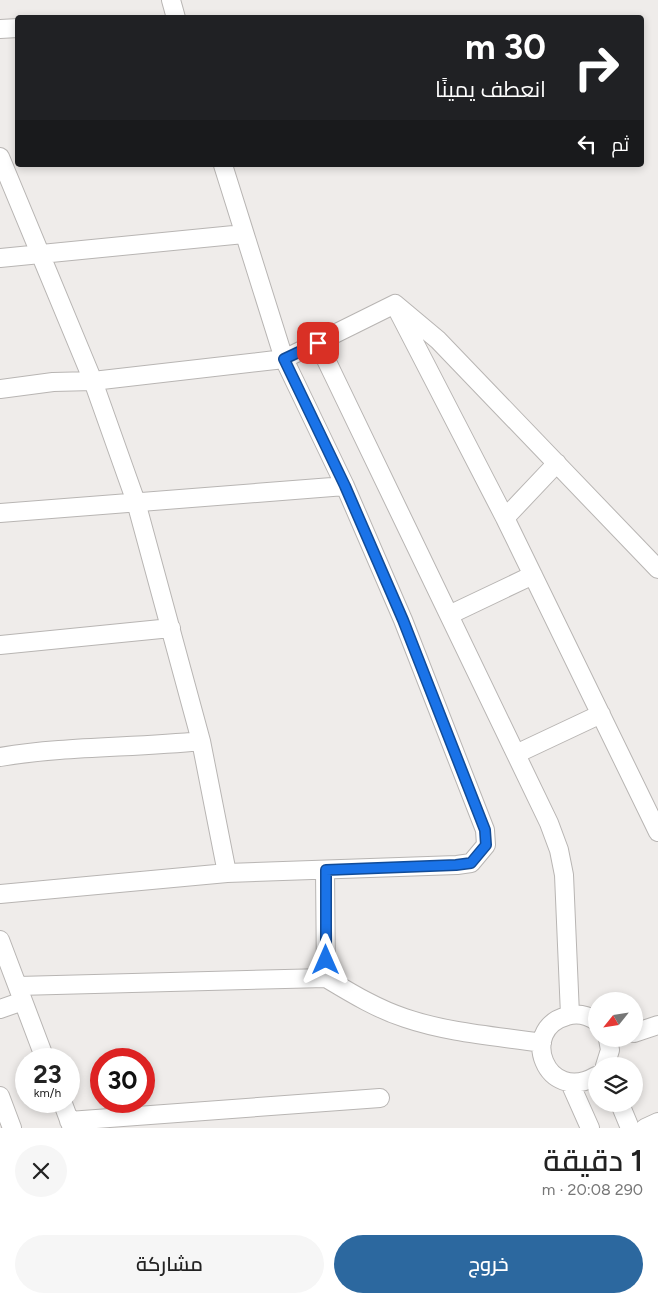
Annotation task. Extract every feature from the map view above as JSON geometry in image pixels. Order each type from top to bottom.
[{"type":"street","points":[[171,0],[175,15]]},
{"type":"street","points":[[0,29],[15,28]]},
{"type":"street","points":[[0,157],[93,380],[136,502],[201,741],[227,873]]},
{"type":"street","points":[[0,894],[227,873],[456,865],[471,863],[486,845],[485,830],[407,630],[345,486],[284,359],[224,167]]},
{"type":"street","points":[[0,258],[244,234]]},
{"type":"street","points":[[0,389],[284,359],[394,304]]},
{"type":"street","points":[[394,304],[438,340],[658,568]]},
{"type":"street","points":[[394,304],[505,518],[658,832]]},
{"type":"street","points":[[318,343],[549,823],[559,850],[564,875],[570,1015]]},
{"type":"street","points":[[505,518],[557,463]]},
{"type":"street","points":[[0,513],[345,486]]},
{"type":"street","points":[[450,615],[533,575]]},
{"type":"street","points":[[0,644],[171,628]]},
{"type":"street","points":[[516,754],[600,714]]},
{"type":"street","points":[[0,757],[31,752],[201,741]]},
{"type":"street","points":[[326,870],[326,978]]},
{"type":"street","points":[[0,940],[13,983],[41,1048]]},
{"type":"street","points":[[13,983],[326,978],[363,1001],[405,1018],[457,1031],[542,1043]]},
{"type":"street","points":[[0,1009],[13,983]]},
{"type":"street","points":[[588,1017],[570,1015],[562,1017],[549,1027],[542,1043],[541,1052],[547,1068],[561,1080],[570,1083],[580,1083],[588,1080]]},
{"type":"street","points":[[643,1030],[658,1025]]},
{"type":"street","points":[[570,1083],[590,1128]]},
{"type":"street","points":[[70,1124],[380,1098]]},
{"type":"street","points":[[1,1103],[12,1128]]},
{"type":"street","points":[[623,1112],[630,1128]]},
{"type":"street","points":[[645,1128],[658,1122]]},
{"type":"route","points":[[318,343],[284,359],[345,486],[403,620],[485,830],[486,845],[471,863],[326,870],[326,960]]}]
